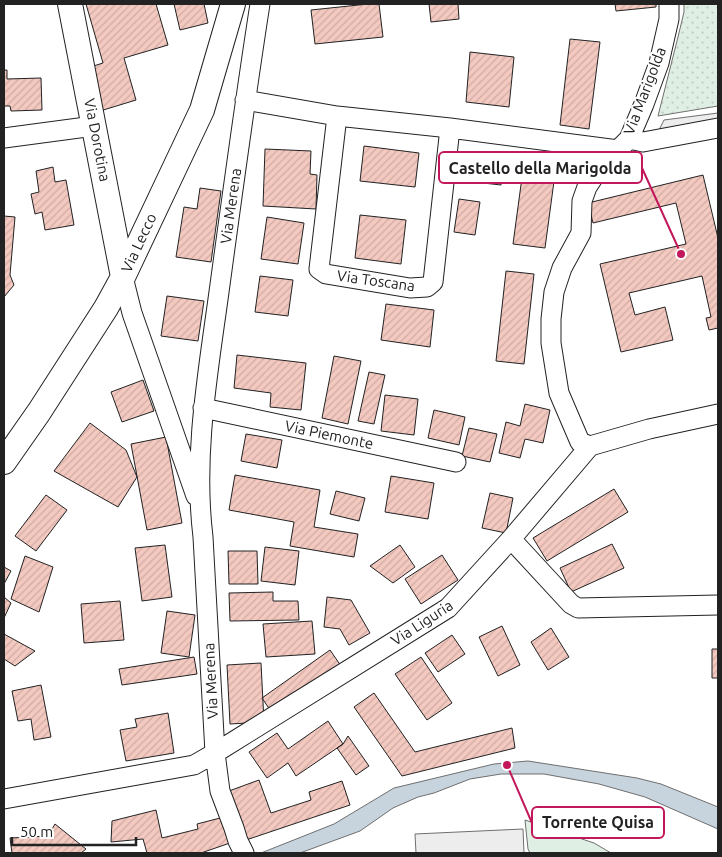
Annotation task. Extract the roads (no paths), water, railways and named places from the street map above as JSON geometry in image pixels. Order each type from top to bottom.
[{"type":"main road","name":"Via Dorotina","points":[[70,4],[123,277]]},
{"type":"main road","name":"Via Lecco","points":[[4,462],[39,412],[106,308],[123,277],[202,110],[233,4]]},
{"type":"street","name":"Via Merena","points":[[169,419],[180,431],[189,436],[198,430],[203,408],[260,4]]},
{"type":"street","name":"Via Marigolda","points":[[590,446],[580,442],[559,393],[551,343],[554,292],[559,276],[581,233],[582,201],[587,187],[598,170],[623,144],[659,63],[669,19],[669,4]]},
{"type":"street","points":[[245,100],[337,116],[623,144],[718,128]]},
{"type":"street","name":"Via Toscana","points":[[337,116],[319,269],[326,274],[410,288],[427,287],[433,282],[450,128]]},
{"type":"street","points":[[4,138],[94,126]]},
{"type":"street","name":"Via Merena","points":[[123,277],[132,313],[199,505]]},
{"type":"street","name":"Via Merena","points":[[203,408],[199,505],[203,537],[215,753],[220,791],[244,853]]},
{"type":"street","name":"Via Piemonte","points":[[203,408],[456,462]]},
{"type":"street","points":[[590,446],[649,429],[718,414]]},
{"type":"street","name":"Via Liguria","points":[[4,799],[194,765],[215,753],[448,608],[511,539],[590,446]]},
{"type":"street","points":[[511,539],[572,604],[578,608],[718,605]]},
{"type":"place","name":"Castello della Marigolda","points":[[681,254]]},
{"type":"place","name":"Torrente Quisa","points":[[507,765]]}]
